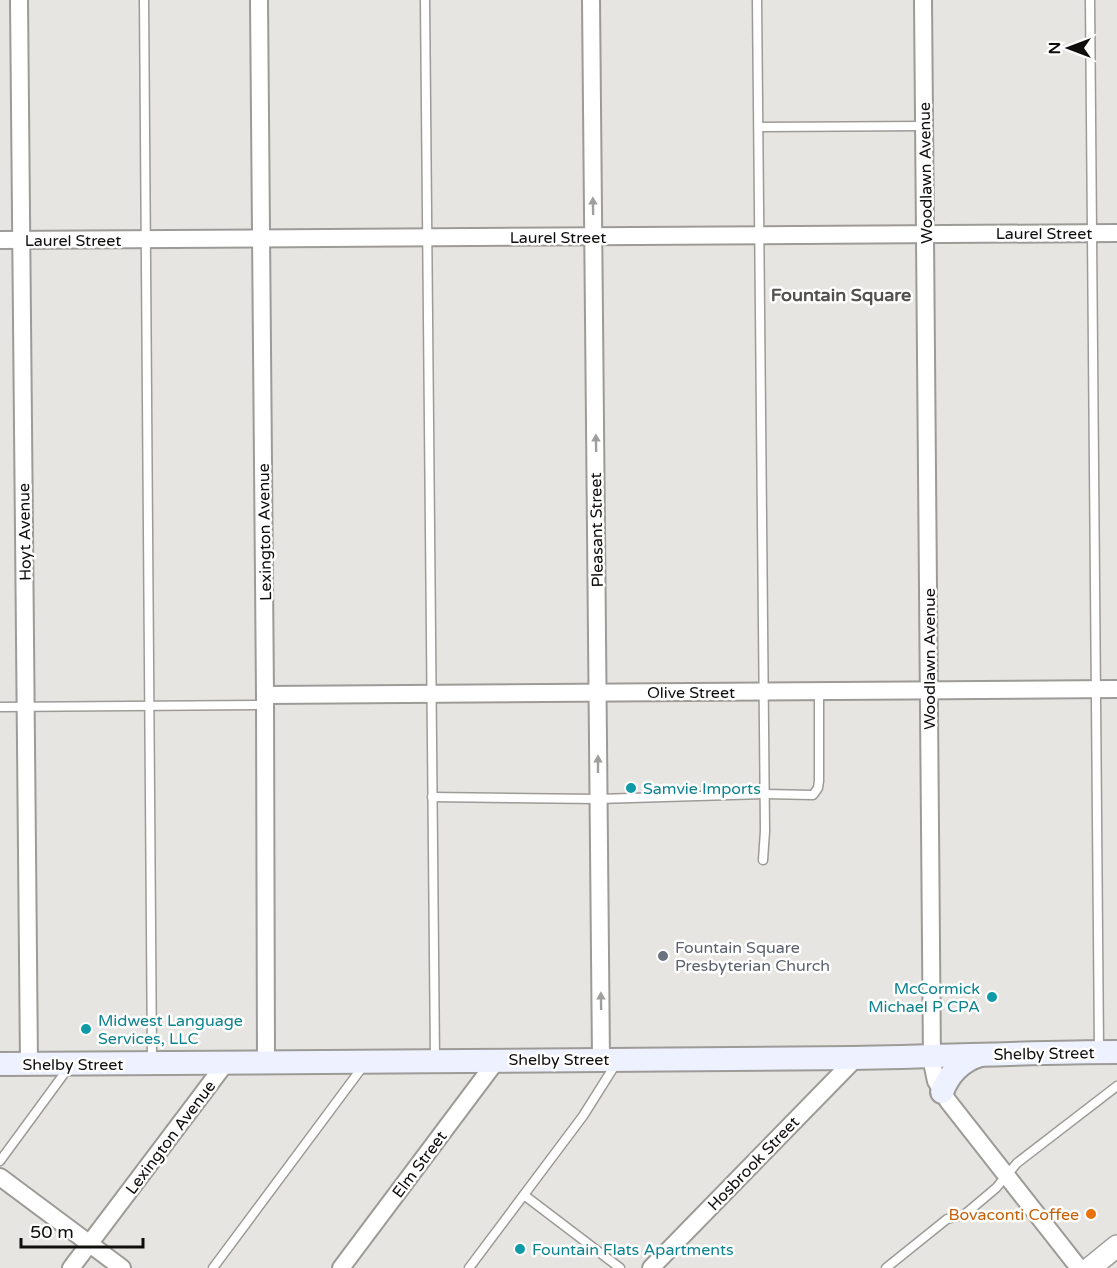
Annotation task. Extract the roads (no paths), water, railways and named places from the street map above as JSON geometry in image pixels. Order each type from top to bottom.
[{"type":"main road","name":"Shelby Street","points":[[0,1064],[266,1064],[856,1058],[1108,1052]]},
{"type":"main road","points":[[942,1092],[951,1074],[959,1065],[984,1054]]},
{"type":"street","name":"Hoyt Avenue","points":[[19,0],[29,1064]]},
{"type":"street","name":"Lexington Avenue","points":[[259,0],[266,1064]]},
{"type":"street","name":"Pleasant Street","points":[[591,0],[598,799],[610,1059]]},
{"type":"street","name":"Woodlawn Avenue","points":[[923,0],[931,1055],[936,1081],[942,1092],[1079,1268]]},
{"type":"street","name":"Laurel Street","points":[[0,240],[1117,233]]},
{"type":"street","name":"Olive Street","points":[[265,700],[432,694],[1117,689]]},
{"type":"street","name":"Hosbrook Street","points":[[651,1268],[856,1058]]},
{"type":"street","name":"Elm Street","points":[[341,1268],[497,1060]]},
{"type":"street","name":"Lexington Avenue","points":[[71,1268],[225,1064]]},
{"type":"street","points":[[0,1177],[122,1268]]},
{"type":"street","points":[[1090,1268],[1117,1246]]},
{"type":"lane","points":[[144,0],[152,1064]]},
{"type":"lane","points":[[425,0],[435,1061]]},
{"type":"lane","points":[[757,0],[765,794],[765,855],[763,860]]},
{"type":"lane","points":[[1090,0],[1096,571],[1095,689],[1108,1052]]},
{"type":"lane","points":[[759,127],[925,126]]},
{"type":"lane","points":[[432,797],[598,799],[765,794],[813,795],[818,788],[819,691]]},
{"type":"lane","points":[[0,707],[149,706],[265,700]]},
{"type":"lane","points":[[469,1268],[583,1116],[610,1059]]},
{"type":"lane","points":[[213,1268],[366,1062]]},
{"type":"lane","points":[[0,1161],[71,1064]]},
{"type":"lane","points":[[886,1268],[947,1220],[964,1215],[996,1188],[1017,1163],[1117,1086]]},
{"type":"lane","points":[[524,1195],[620,1268]]},
{"type":"place","name":"Samvie Imports","points":[[631,788]]},
{"type":"place","name":"Fountain Square Presbyterian Church","points":[[663,956]]},
{"type":"place","name":"McCormick Michael P CPA","points":[[992,997]]},
{"type":"place","name":"Midwest Language Services, LLC","points":[[86,1029]]},
{"type":"place","name":"Bovaconti Coffee","points":[[1091,1214]]},
{"type":"place","name":"Fountain Flats Apartments","points":[[520,1249]]},
{"type":"district","name":"Fountain Square","points":[[841,295]]}]
